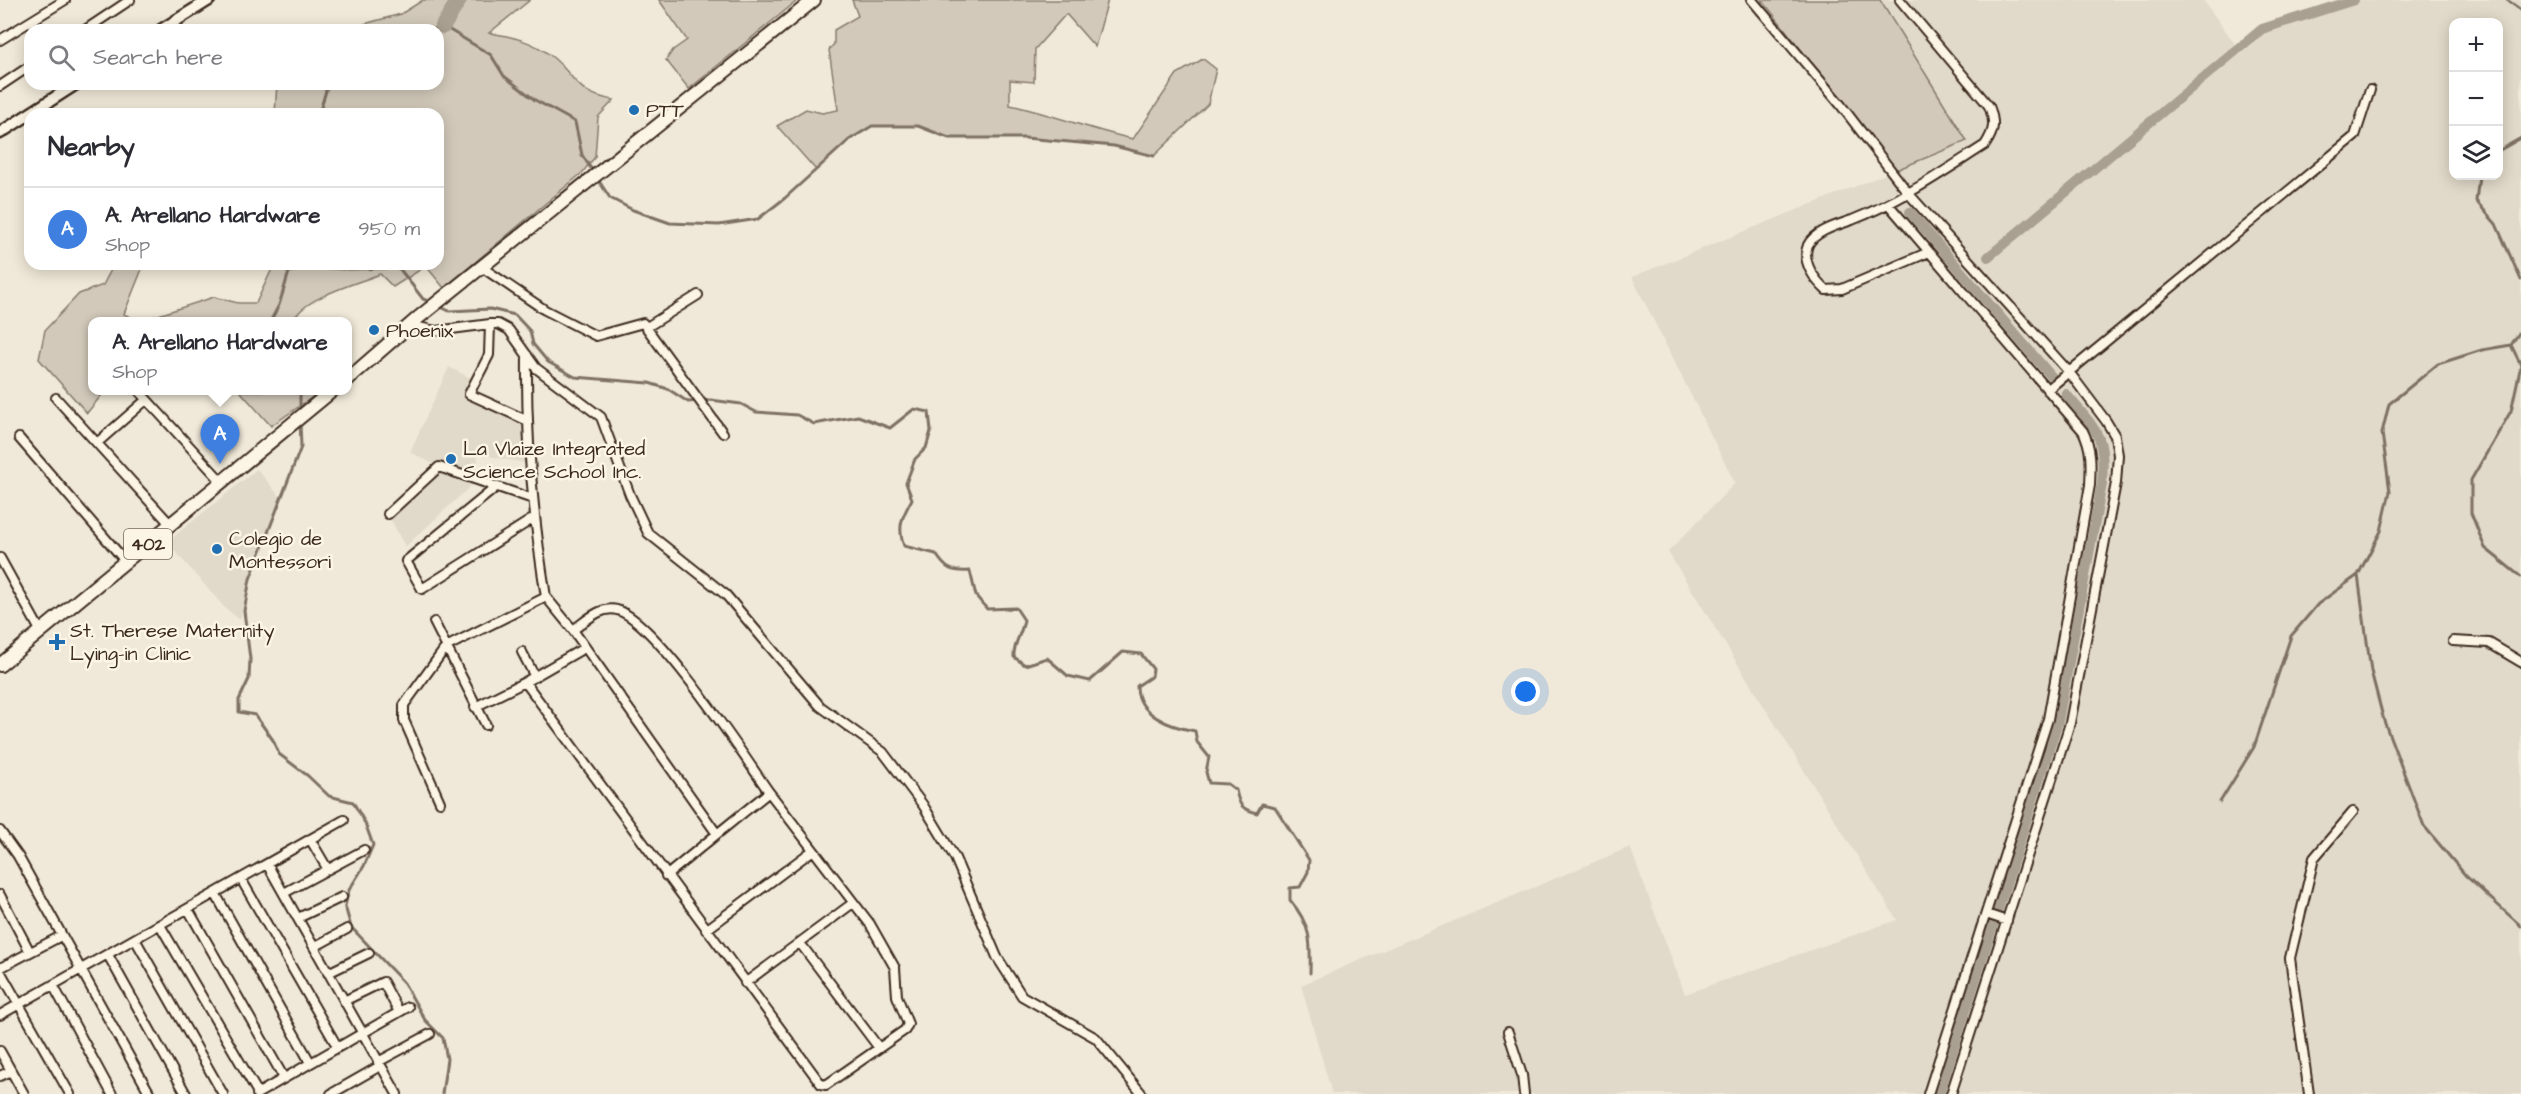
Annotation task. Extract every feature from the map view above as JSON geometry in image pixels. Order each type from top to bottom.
[{"type":"main road","points":[[352,376],[432,307],[814,0]]},
{"type":"main road","name":"402","points":[[0,665],[328,395]]},
{"type":"street","points":[[26,24],[65,0]]},
{"type":"street","points":[[94,24],[130,0]]},
{"type":"street","points":[[171,24],[209,0]]},
{"type":"street","points":[[1752,0],[1840,104],[1909,194],[2069,372],[2115,436],[2118,455],[2116,483],[2070,723],[1951,1094]]},
{"type":"street","points":[[1900,0],[1989,106],[1995,121],[1992,135],[1986,145],[1889,206],[1820,234],[1808,245],[1807,259],[1813,278],[1826,290],[1842,289],[1929,252]]},
{"type":"street","points":[[0,40],[24,25]]},
{"type":"street","points":[[0,86],[24,70]]},
{"type":"street","points":[[40,108],[67,90]]},
{"type":"street","points":[[2047,390],[2355,136],[2370,90]]},
{"type":"street","points":[[0,134],[24,118]]},
{"type":"street","points":[[1889,206],[2083,431],[2090,445],[2090,485],[2048,719],[1928,1094]]},
{"type":"street","points":[[483,268],[545,310],[596,336],[639,322],[647,327],[723,433]]},
{"type":"street","points":[[647,327],[698,295]]},
{"type":"street","points":[[490,324],[489,356],[469,394],[526,420]]},
{"type":"street","points":[[410,325],[436,331],[498,324],[509,330],[536,368],[601,417],[630,495],[648,533],[726,595],[820,706],[883,752],[923,805],[955,858],[997,957],[1022,996],[1096,1038],[1142,1094]]},
{"type":"street","points":[[527,355],[526,420],[534,518],[546,597],[573,630],[717,834]]},
{"type":"street","points":[[142,395],[223,483]]},
{"type":"street","points":[[56,398],[171,525]]},
{"type":"street","points":[[97,443],[146,399]]},
{"type":"street","points":[[19,438],[126,562]]},
{"type":"street","points":[[388,514],[439,467],[495,488],[533,499]]},
{"type":"street","points":[[495,488],[406,561],[422,589],[534,518]]},
{"type":"street","points":[[0,558],[41,632]]},
{"type":"street","points":[[440,802],[402,711],[446,647],[546,597]]},
{"type":"street","points":[[525,682],[821,1084],[826,1085],[905,1030],[908,1024],[897,996],[895,968],[870,924],[812,851],[680,667],[632,617],[607,610],[598,612],[573,630]]},
{"type":"street","points":[[434,622],[486,725]]},
{"type":"street","points":[[2453,641],[2489,643],[2521,662]]},
{"type":"street","points":[[475,707],[525,682],[584,648]]},
{"type":"street","points":[[522,652],[535,676]]},
{"type":"street","points":[[666,876],[769,792]]},
{"type":"street","points":[[2309,1094],[2290,958],[2314,858],[2353,812]]},
{"type":"street","points":[[0,1015],[344,820]]},
{"type":"street","points":[[0,831],[18,856],[150,1094]]},
{"type":"street","points":[[310,839],[327,868]]},
{"type":"street","points":[[284,893],[364,850]]},
{"type":"street","points":[[706,930],[812,851]]},
{"type":"street","points":[[267,864],[395,1093]]},
{"type":"street","points":[[241,879],[337,1046]]},
{"type":"street","points":[[215,893],[310,1062]]},
{"type":"street","points":[[0,895],[30,952]]},
{"type":"street","points":[[298,918],[342,897]]},
{"type":"street","points":[[745,983],[853,903]]},
{"type":"street","points":[[188,909],[284,1078]]},
{"type":"street","points":[[1986,914],[2007,921]]},
{"type":"street","points":[[160,925],[257,1094],[361,1032],[408,1007]]},
{"type":"street","points":[[314,947],[347,929]]},
{"type":"street","points":[[61,936],[0,970],[70,1094]]},
{"type":"street","points":[[135,939],[223,1094]]},
{"type":"street","points":[[800,943],[879,1048]]},
{"type":"street","points":[[328,973],[369,953]]},
{"type":"street","points":[[108,955],[186,1094]]},
{"type":"street","points":[[344,1001],[383,982],[399,1012]]},
{"type":"street","points":[[53,986],[112,1094]]},
{"type":"street","points":[[1508,1032],[1522,1075],[1524,1094]]},
{"type":"street","points":[[332,1094],[430,1034]]},
{"type":"street","points":[[0,1051],[21,1093]]},
{"type":"street","points":[[0,1076],[10,1071]]},
{"type":"shaded area","points":[[423,0],[530,0],[489,33],[536,46],[559,63],[583,88],[601,97],[614,100],[598,117],[595,157],[582,173],[444,288],[429,270],[444,270],[444,108],[275,108],[277,90],[444,90],[444,24],[364,24],[401,14]]},
{"type":"shaded area","points":[[659,0],[798,0],[689,89],[666,60],[673,50],[687,40]]},
{"type":"shaded area","points":[[852,0],[1108,0],[1095,47],[1066,14],[1035,49],[1034,82],[1010,80],[1010,105],[1133,139],[1177,74],[1203,59],[1216,69],[1208,104],[1154,156],[1114,146],[1025,138],[949,138],[918,126],[872,126],[849,140],[816,170],[777,126],[806,109],[822,113],[838,110],[829,50],[834,44],[834,30],[858,16]]},
{"type":"shaded area","points":[[1762,0],[1880,0],[1967,141],[1896,170]]},
{"type":"shaded area","points":[[1880,0],[2203,0],[2238,48],[2262,29],[2354,0],[2521,0],[2521,1094],[1332,1094],[1301,985],[1630,847],[1685,994],[1897,920],[1668,552],[1735,483],[1632,277],[1967,141]]},
{"type":"shaded area","points":[[111,270],[142,270],[124,314],[130,317],[88,317],[88,395],[102,395],[87,413],[39,359],[45,330],[79,294],[103,285]]},
{"type":"shaded area","points":[[272,270],[420,270],[393,287],[380,274],[335,291],[312,302],[302,309],[296,317],[152,317],[214,297],[238,303],[256,303]]},
{"type":"shaded area","name":"La Vlaize Integrated Science School Inc.","points":[[449,367],[476,381],[469,394],[526,420],[530,464],[478,454],[476,481],[405,547],[388,514],[439,467],[410,452]]},
{"type":"shaded area","points":[[244,395],[315,395],[271,426]]},
{"type":"shaded area","name":"Colegio de Montessori","points":[[257,469],[281,498],[250,579],[240,620],[224,607],[167,542]]},
{"type":"waterway","points":[[444,24],[459,0]]},
{"type":"waterway","points":[[1988,257],[2262,29],[2354,0]]},
{"type":"waterway","points":[[2507,0],[2521,10]]},
{"type":"waterway","points":[[444,27],[491,55],[504,76],[535,100],[575,122],[582,155],[594,173]]},
{"type":"waterway","points":[[321,108],[326,90]]},
{"type":"waterway","points":[[597,178],[610,198],[633,210],[670,223],[719,225],[758,219],[785,198],[849,140],[872,126],[918,126],[949,138],[1025,138],[1114,146],[1154,156]]},
{"type":"waterway","points":[[2503,148],[2521,138]]},
{"type":"waterway","points":[[2479,180],[2476,201],[2496,224],[2521,280]]},
{"type":"waterway","points":[[1910,212],[2052,377]]},
{"type":"waterway","points":[[273,317],[279,305],[289,272],[298,270]]},
{"type":"waterway","points":[[401,270],[423,299],[433,303]]},
{"type":"waterway","points":[[439,306],[449,311],[490,309],[515,315],[530,331],[533,344],[548,362],[575,377],[649,383],[668,389],[688,402],[711,400],[741,404],[756,412],[797,415],[814,424],[858,416],[890,428],[914,409],[929,412],[931,431],[926,448],[915,459],[906,483],[912,499],[902,522],[901,533],[904,546],[936,554],[950,569],[970,571],[976,596],[987,609],[1016,608],[1024,620],[1014,657],[1025,665],[1047,658],[1068,676],[1090,681],[1123,652],[1141,654],[1153,669],[1152,676],[1137,686],[1143,705],[1149,712],[1166,723],[1195,731],[1197,742],[1209,757],[1206,772],[1209,783],[1228,784],[1236,790],[1242,806],[1257,813],[1262,804],[1275,807],[1309,860],[1308,872],[1300,887],[1290,888],[1290,900],[1306,926],[1310,973]]},
{"type":"waterway","points":[[2220,802],[2254,747],[2291,636],[2318,604],[2358,575],[2381,531],[2390,492],[2382,433],[2389,404],[2438,364],[2482,350],[2511,345],[2521,330]]},
{"type":"waterway","points":[[2511,345],[2521,365],[2511,411],[2471,480],[2471,513],[2485,548],[2521,577]]},
{"type":"waterway","points":[[1939,1094],[2058,721],[2102,484],[2101,443],[2092,426],[2066,394]]},
{"type":"waterway","points":[[300,395],[300,411]]},
{"type":"waterway","points":[[300,421],[301,447],[250,579],[244,611],[250,659],[249,679],[239,700],[239,712],[255,715],[273,740],[279,754],[308,776],[329,796],[353,802],[365,823],[373,845],[364,866],[349,890],[345,906],[351,927],[404,983],[425,1020],[443,1038],[447,1059],[442,1094]]},
{"type":"waterway","points":[[2358,575],[2371,671],[2384,721],[2424,826],[2466,876],[2521,926]]},
{"type":"place","name":"PTT","points":[[634,110]]},
{"type":"place","name":"Phoenix","points":[[374,330]]},
{"type":"place","name":"La Vlaize Integrated Science School Inc.","points":[[451,459]]},
{"type":"place","name":"A. Arellano Hardware","points":[[220,464]]},
{"type":"place","name":"Colegio de Montessori","points":[[217,549]]},
{"type":"place","name":"St. Therese Maternity Lying-in Clinic","points":[[57,642]]}]
